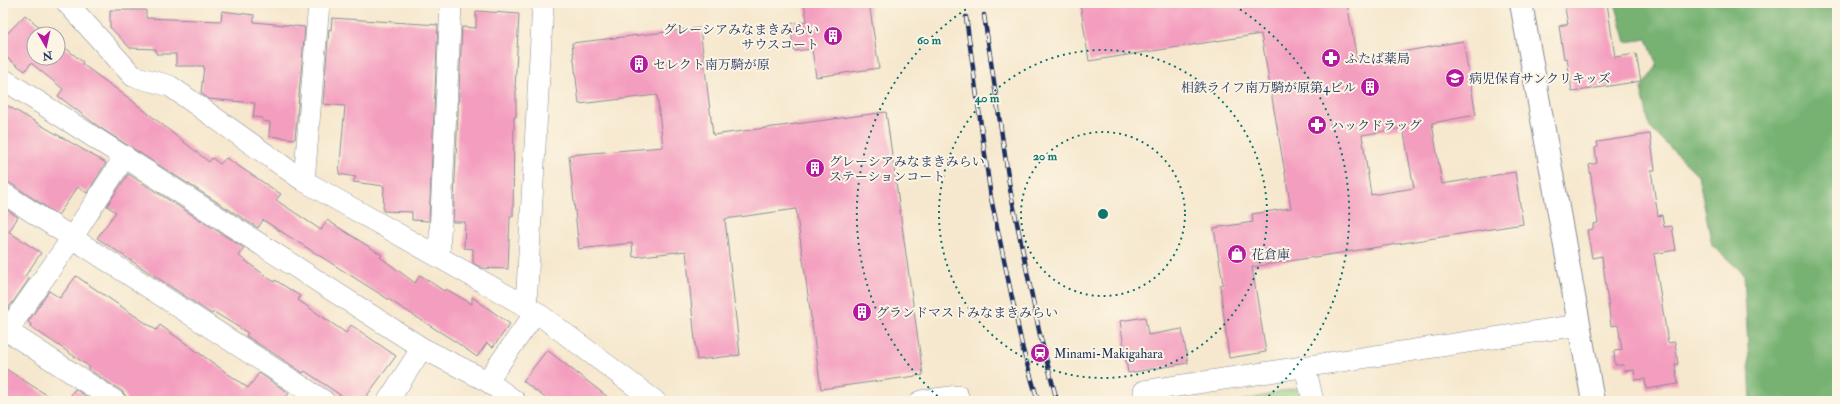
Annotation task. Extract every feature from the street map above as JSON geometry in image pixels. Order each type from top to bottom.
[{"type":"street","points":[[67,3],[133,76],[170,86],[304,181],[531,309],[656,401]]},
{"type":"street","points":[[304,181],[319,3]]},
{"type":"street","points":[[439,256],[451,3]]},
{"type":"street","points":[[487,381],[531,309],[543,3]]},
{"type":"street","points":[[1521,3],[1593,401]]},
{"type":"street","points":[[3,79],[422,348],[487,381],[506,398]]},
{"type":"street","points":[[115,401],[5,330],[72,238],[125,156]]},
{"type":"street","points":[[3,193],[324,401]]},
{"type":"street","points":[[1147,401],[1144,391],[1579,325]]},
{"type":"street","points":[[388,401],[422,348]]},
{"type":"street","points":[[1305,367],[1313,401]]},
{"type":"street","points":[[921,401],[958,396],[959,401]]},
{"type":"green space","points":[[1615,3],[1837,3],[1837,401],[1751,401],[1744,274],[1712,245],[1698,175],[1650,128],[1641,88],[1657,66],[1647,39],[1626,42]]},
{"type":"green space","points":[[1305,386],[1309,401],[1242,401]]},
{"type":"building","name":"グレーシアみなまきみらい サウスコート","points":[[804,3],[869,3],[879,68],[816,77],[812,49],[794,51],[790,24],[807,21]]},
{"type":"building","points":[[1080,3],[1347,3],[1357,60],[1463,41],[1476,115],[1432,123],[1442,184],[1515,172],[1523,224],[1252,267],[1266,352],[1229,358],[1220,285],[1223,284],[1214,228],[1253,222],[1252,214],[1291,208],[1261,34],[1089,61]],"holes":[[[1403,128],[1414,188],[1371,195],[1362,135]]]},
{"type":"building","points":[[1564,3],[1607,3],[1615,57],[1636,54],[1641,81],[1572,92],[1567,58],[1564,59],[1559,26],[1568,24]]},
{"type":"building","points":[[110,10],[146,10],[146,18],[221,21],[222,11],[254,15],[254,22],[305,27],[295,139],[269,136],[270,122],[263,121],[263,118],[253,117],[255,103],[209,99],[201,93],[204,66],[176,66],[176,54],[156,54],[156,49],[130,48],[110,27]]},
{"type":"building","points":[[476,11],[519,14],[515,88],[516,117],[514,117],[513,216],[510,216],[508,269],[482,268],[473,263],[473,249],[464,248],[465,222],[453,222],[462,27],[476,28]]},
{"type":"building","points":[[25,15],[38,26],[26,26],[26,66],[29,66],[25,71],[3,55],[3,38]]},
{"type":"building","points":[[332,18],[438,25],[429,221],[412,220],[412,212],[383,211],[384,186],[353,182],[356,177],[339,174],[345,106],[323,104],[329,29],[331,30]]},
{"type":"building","points":[[700,28],[713,135],[886,112],[923,375],[821,389],[796,209],[725,219],[740,355],[697,360],[686,251],[633,257],[632,243],[579,249],[569,155],[663,147],[657,95],[579,104],[572,43]]},
{"type":"building","points":[[66,48],[83,62],[82,64],[130,99],[209,162],[212,158],[220,164],[226,158],[281,194],[276,200],[321,230],[327,220],[382,255],[380,257],[415,283],[420,275],[444,291],[446,289],[472,304],[472,297],[510,324],[493,347],[487,343],[477,357],[456,342],[263,220],[258,228],[99,127],[58,96],[63,89],[35,66],[66,66]]},
{"type":"building","points":[[3,103],[106,163],[87,193],[78,187],[58,215],[10,183],[3,181]]},
{"type":"building","points":[[1650,134],[1655,170],[1651,170],[1658,216],[1662,215],[1664,227],[1672,226],[1676,250],[1654,254],[1668,343],[1675,342],[1678,364],[1675,364],[1678,384],[1646,389],[1645,379],[1635,380],[1634,370],[1625,371],[1624,365],[1615,365],[1614,351],[1622,350],[1618,325],[1611,326],[1602,256],[1592,258],[1587,230],[1593,229],[1593,224],[1598,223],[1589,165],[1597,163],[1595,148],[1598,147],[1597,142]]},
{"type":"building","points":[[128,174],[244,248],[239,256],[274,282],[275,280],[300,296],[298,300],[346,333],[351,325],[396,356],[363,401],[349,401],[305,371],[303,373],[246,336],[248,333],[214,312],[212,314],[97,238],[116,212],[107,206]]},
{"type":"building","points":[[3,207],[18,217],[9,232],[41,253],[25,276],[29,279],[8,309],[3,307]]},
{"type":"building","points":[[76,276],[156,330],[160,325],[248,388],[259,373],[289,393],[283,401],[127,401],[122,391],[88,369],[90,367],[30,326],[31,324],[28,322],[49,291],[60,298]]},
{"type":"building","points":[[1145,317],[1148,335],[1182,329],[1188,363],[1128,373],[1120,321]]},
{"type":"building","points":[[547,350],[613,401],[549,401],[523,381]]},
{"type":"building","points":[[3,367],[56,401],[3,401]]},
{"type":"building","points":[[75,389],[93,401],[67,401]]},
{"type":"railway","points":[[984,15],[1010,189],[1040,335],[1057,401]]},
{"type":"railway","points":[[966,17],[991,198],[1023,350],[1038,401]]},
{"type":"place","name":"グレーシアみなまきみらい サウスコート","points":[[833,36]]},
{"type":"place","name":"ふたば薬局","points":[[1331,58]]},
{"type":"place","name":"セレクト南万騎が原","points":[[639,64]]},
{"type":"place","name":"病児保育サンクリキッズ","points":[[1455,78]]},
{"type":"place","name":"相鉄ライフ南万騎が原第4ビル","points":[[1370,87]]},
{"type":"place","name":"ハックドラッグ","points":[[1317,125]]},
{"type":"place","name":"グレーシアみなまきみらい ステーションコート","points":[[815,168]]},
{"type":"place","name":"花倉庫","points":[[1237,254]]},
{"type":"place","name":"グランドマストみなまきみらい","points":[[862,312]]},
{"type":"place","name":"Minami-Makigahara","points":[[1040,353]]}]
